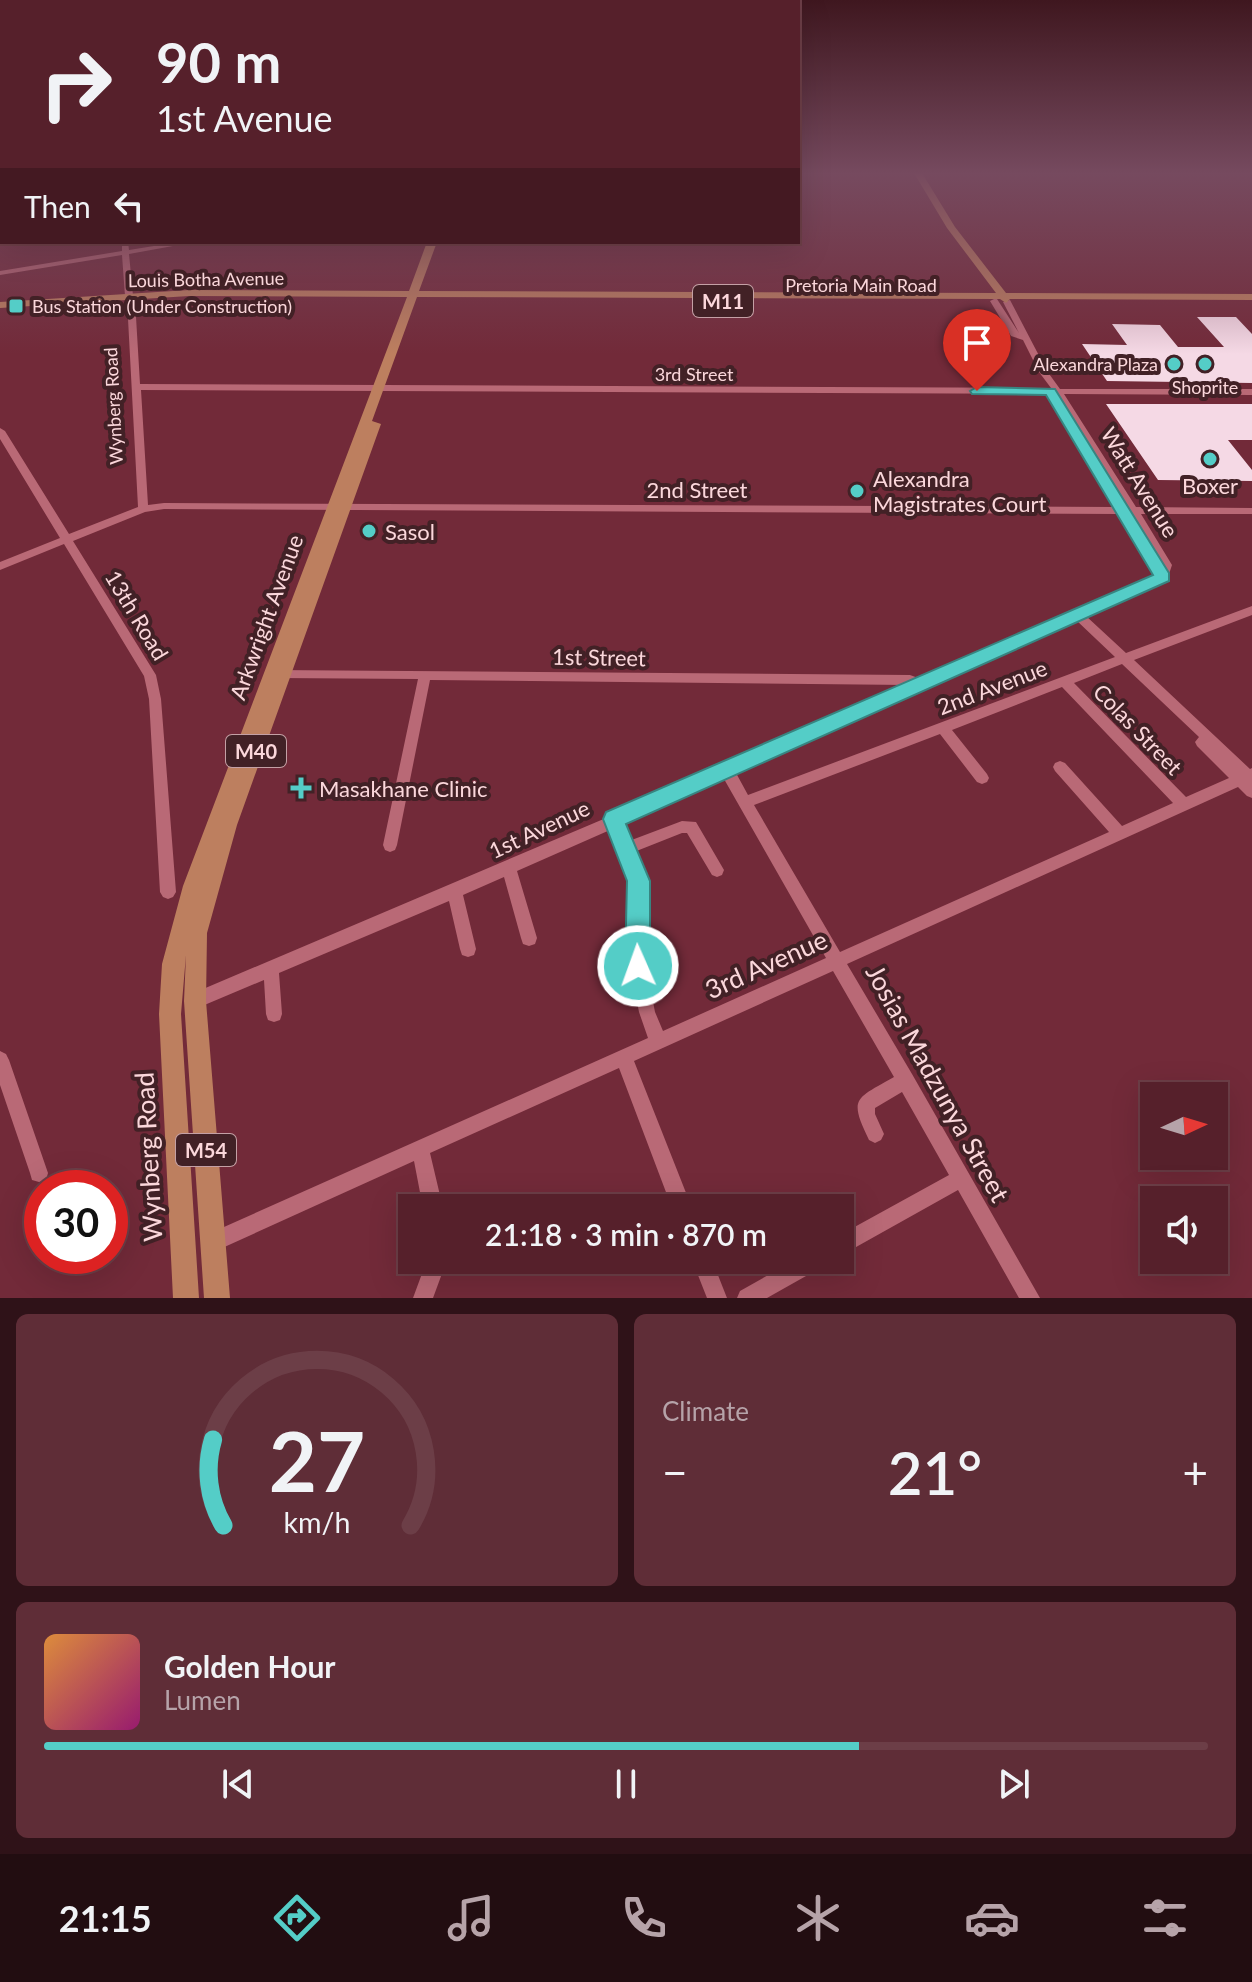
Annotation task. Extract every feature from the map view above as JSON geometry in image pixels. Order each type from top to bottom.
[{"type":"main road","name":"Watt Avenue","points":[[950,234],[970,256],[998,299]]},
{"type":"main road","name":"Arkwright Avenue","points":[[419,297],[432,244]]},
{"type":"main road","name":"Arkwright Avenue","points":[[195,1001],[197,933],[205,898],[279,674],[382,389],[438,244]]},
{"type":"main road","name":"Louis Botha Avenue","points":[[0,307],[129,294],[419,297]]},
{"type":"main road","name":"Louis Botha Avenue","points":[[0,307],[129,294]]},
{"type":"main road","points":[[419,297],[440,296]]},
{"type":"main road","points":[[419,297],[440,296]]},
{"type":"main road","name":"Pretoria Main Road","points":[[440,296],[1252,297]]},
{"type":"main road","name":"Pretoria Main Road","points":[[998,299],[1252,304]]},
{"type":"main road","name":"Arkwright Avenue","points":[[170,1014],[173,964],[183,916],[279,674]]},
{"type":"main road","name":"M54","points":[[195,1001],[217,1298]]},
{"type":"main road","name":"Wynberg Road","points":[[170,1014],[186,1298]]},
{"type":"street","name":"Wynberg Road","points":[[125,244],[143,509]]},
{"type":"street","points":[[0,273],[181,244]]},
{"type":"street","name":"Watt Avenue","points":[[998,299],[1014,334],[1024,338],[1163,577]]},
{"type":"street","name":"3rd Street","points":[[136,387],[1052,388],[1252,392]]},
{"type":"street","name":"Watt Avenue","points":[[1052,388],[1136,511],[1167,565],[1163,577]]},
{"type":"street","name":"13th Road","points":[[0,431],[65,539],[110,605],[154,686],[168,892]]},
{"type":"street","points":[[0,566],[143,509]]},
{"type":"street","name":"2nd Street","points":[[143,509],[1252,511]]},
{"type":"street","name":"1st Avenue","points":[[195,1001],[455,892],[613,819],[924,685],[1163,577]]},
{"type":"street","name":"2nd Avenue","points":[[747,802],[1064,681],[1118,655],[1252,610]]},
{"type":"street","points":[[1079,616],[1248,777],[1252,792]]},
{"type":"street","name":"1st Street","points":[[279,674],[910,680],[924,685]]},
{"type":"street","points":[[390,845],[425,675]]},
{"type":"street","name":"Colas Street","points":[[1064,681],[1184,805]]},
{"type":"street","points":[[943,728],[982,778]]},
{"type":"street","points":[[1060,767],[1120,834]]},
{"type":"street","name":"Josias Madzunya Street","points":[[727,771],[839,960],[1030,1298]]},
{"type":"street","name":"3rd Avenue","points":[[213,1242],[1248,777]]},
{"type":"street","points":[[613,819],[640,891],[636,948],[640,983],[658,1041]]},
{"type":"street","points":[[625,849],[682,827],[691,827],[717,870]]},
{"type":"street","points":[[509,868],[529,938]]},
{"type":"street","points":[[455,892],[468,949]]},
{"type":"street","points":[[271,970],[274,1014]]},
{"type":"street","points":[[624,1057],[677,1194]]},
{"type":"street","points":[[0,1060],[38,1170]]},
{"type":"street","points":[[875,1134],[865,1111],[867,1103],[906,1080]]},
{"type":"street","points":[[420,1148],[430,1194]]},
{"type":"street","points":[[854,1238],[961,1178]]},
{"type":"street","points":[[423,1298],[432,1274]]},
{"type":"street","points":[[708,1274],[717,1298]]},
{"type":"street","points":[[747,1298],[790,1274]]},
{"type":"building","name":"Alexandra Plaza","points":[[1197,317],[1236,317],[1252,334],[1252,383],[1107,381],[1082,344],[1127,345],[1112,324],[1160,325],[1178,347],[1224,347]]},
{"type":"building","points":[[1106,404],[1252,404],[1252,440],[1228,440],[1252,470],[1252,481],[1158,480]]},
{"type":"place","name":"Bus Station (Under Construction)","points":[[16,306]]},
{"type":"place","name":"Alexandra Plaza","points":[[1174,364]]},
{"type":"place","name":"Shoprite","points":[[1205,364]]},
{"type":"place","name":"Boxer","points":[[1210,459]]},
{"type":"place","name":"Alexandra Magistrates Court","points":[[857,491]]},
{"type":"place","name":"Sasol","points":[[369,531]]},
{"type":"place","name":"Masakhane Clinic","points":[[301,788]]},
{"type":"route","points":[[638,966],[636,932],[640,891],[613,819],[910,691],[1163,577],[1050,391],[977,391]]}]
